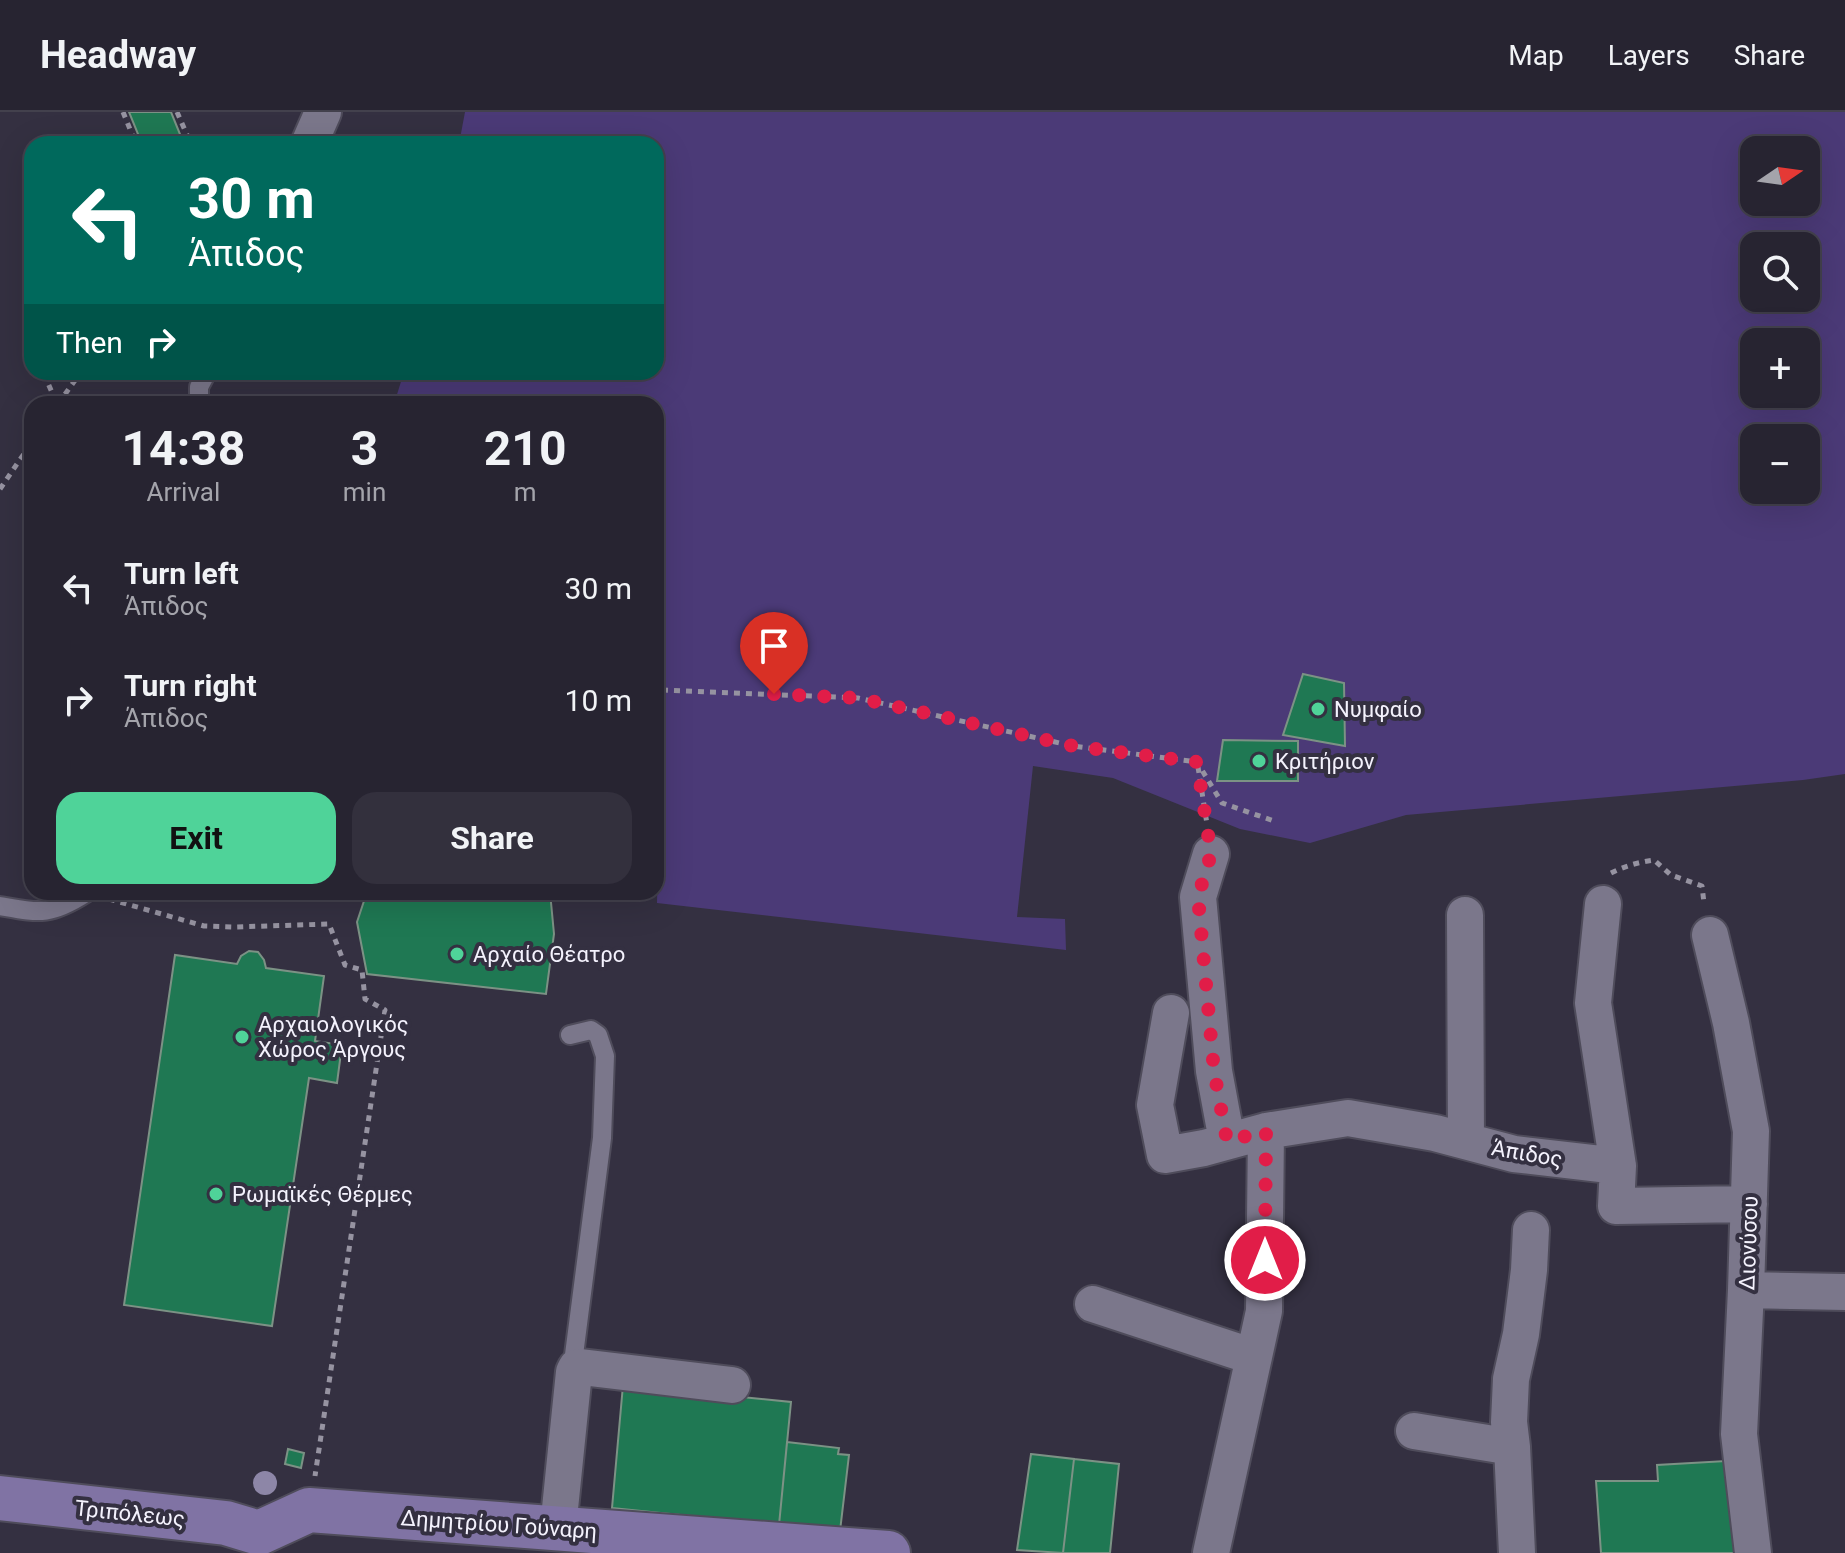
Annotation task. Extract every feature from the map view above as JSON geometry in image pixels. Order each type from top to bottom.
[{"type":"main road","name":"Τριπόλεως","points":[[0,1498],[226,1523],[266,1543]]},
{"type":"main road","name":"Δημητρίου Γούναρη","points":[[266,1543],[309,1510],[869,1552]]},
{"type":"street","points":[[312,136],[323,112]]},
{"type":"street","points":[[1211,854],[1198,897],[1214,1071],[1227,1141]]},
{"type":"street","points":[[1605,890],[1593,1003],[1618,1166],[1616,1206],[1749,1204]]},
{"type":"street","points":[[1465,915],[1466,1141]]},
{"type":"street","name":"Διονύσου","points":[[1710,935],[1731,1023],[1751,1131],[1739,1434],[1753,1553]]},
{"type":"street","name":"Άπιδος","points":[[1171,1013],[1155,1105],[1165,1155],[1266,1131],[1348,1118],[1435,1133],[1514,1154],[1618,1166]]},
{"type":"street","points":[[1211,1553],[1264,1311],[1266,1131]]},
{"type":"street","points":[[1517,1553],[1509,1422],[1511,1379],[1521,1334],[1531,1230]]},
{"type":"street","points":[[1746,1290],[1845,1292]]},
{"type":"street","points":[[1093,1304],[1254,1357]]},
{"type":"street","points":[[558,1528],[576,1368],[732,1385]]},
{"type":"street","points":[[1414,1431],[1512,1447]]},
{"type":"lane","points":[[0,906],[38,913],[65,906],[75,900]]},
{"type":"lane","points":[[570,1035],[591,1030],[598,1035],[605,1056],[602,1138],[574,1355],[576,1368]]},
{"type":"path","points":[[123,112],[133,136]]},
{"type":"path","points":[[177,112],[188,136]]},
{"type":"path","points":[[0,489],[24,454]]},
{"type":"path","points":[[664,690],[858,698],[1063,744],[1197,762]]},
{"type":"path","points":[[1197,762],[1222,803],[1277,822]]},
{"type":"path","points":[[1197,762],[1211,854]]},
{"type":"path","points":[[1605,890],[1631,865],[1654,860],[1671,875],[1702,886]]},
{"type":"path","points":[[111,900],[204,926],[329,924],[345,965],[362,970],[365,999],[385,1010],[309,1510]]},
{"type":"shaded area","points":[[465,112],[1845,112],[1845,774],[1406,815],[1310,843],[1240,829],[1113,778],[1033,766],[1017,917],[1065,919],[1066,950],[657,903],[657,900],[664,900],[664,396],[396,396],[402,380],[664,380],[664,136],[460,136]]},
{"type":"building","points":[[129,112],[171,112],[181,136],[139,136]]},
{"type":"building","name":"Νυμφαίο","points":[[1303,674],[1344,683],[1345,746],[1283,735]]},
{"type":"building","name":"Κριτήριον","points":[[1223,740],[1298,741],[1298,781],[1217,781]]},
{"type":"building","name":"Αρχαίο Θέατρο","points":[[364,900],[551,900],[554,934],[546,994],[367,974],[357,922]]},
{"type":"building","name":"Ρωμαϊκές Θέρμες","points":[[249,951],[258,952],[266,968],[324,976],[315,1041],[342,1045],[337,1083],[309,1078],[272,1326],[124,1305],[175,955],[237,964],[241,956]]},
{"type":"building","points":[[623,1385],[791,1402],[779,1525],[612,1508]]},
{"type":"building","points":[[787,1442],[839,1448],[838,1454],[849,1455],[840,1531],[779,1525]]},
{"type":"building","points":[[288,1449],[304,1453],[301,1468],[285,1464]]},
{"type":"building","points":[[1031,1454],[1074,1459],[1063,1553],[1017,1550]]},
{"type":"building","points":[[1074,1459],[1119,1464],[1110,1553],[1063,1553]]},
{"type":"building","points":[[1726,1461],[1735,1553],[1601,1553],[1596,1481],[1658,1481],[1657,1465]]},
{"type":"place","name":"Νυμφαίο","points":[[1318,709]]},
{"type":"place","name":"Κριτήριον","points":[[1259,761]]},
{"type":"place","name":"Αρχαίο Θέατρο","points":[[457,954]]},
{"type":"place","name":"Αρχαιολογικός Χώρος Άργους","points":[[242,1037]]},
{"type":"place","name":"Ρωμαϊκές Θέρμες","points":[[216,1194]]},
{"type":"route","points":[[774,694],[858,698],[1073,746],[1197,762],[1211,854],[1198,897],[1214,1071],[1227,1141],[1266,1131],[1265,1260]]}]
